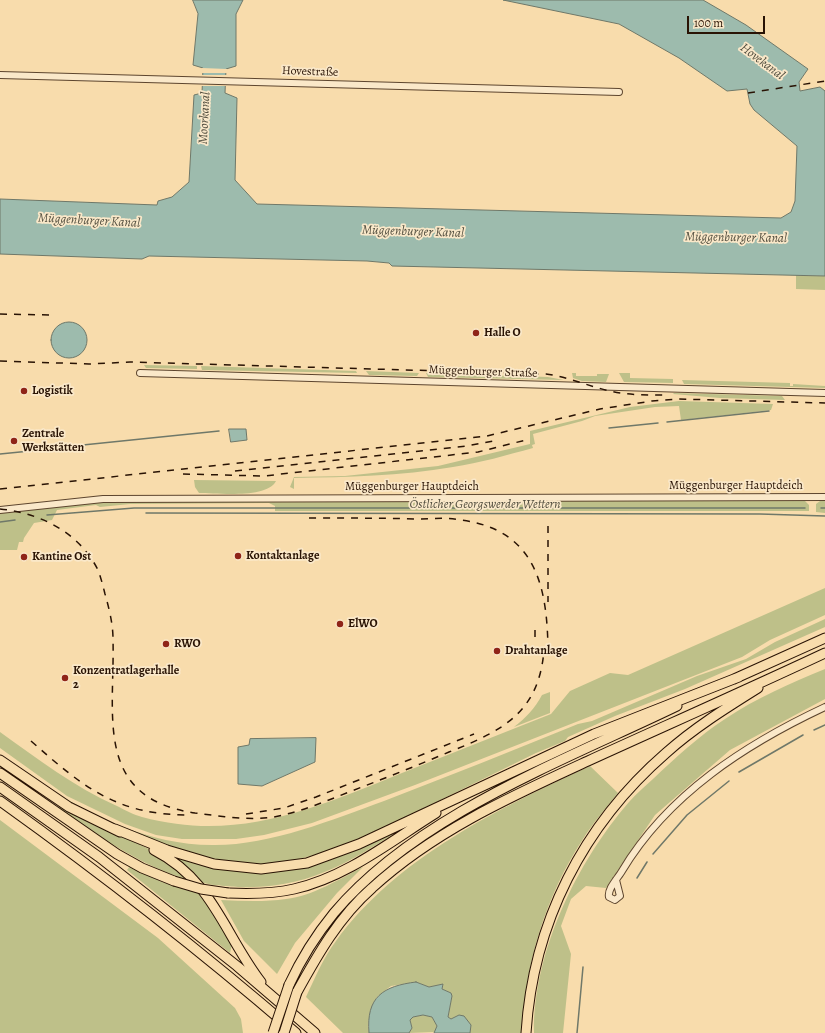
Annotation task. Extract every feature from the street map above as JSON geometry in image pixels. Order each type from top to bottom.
[{"type":"highway","points":[[273,1033],[289,985],[311,944],[334,913],[378,869],[418,839],[452,817],[499,792],[739,677],[825,638]]},
{"type":"highway","points":[[284,1033],[297,992],[320,950],[342,919],[371,888],[403,862],[444,833],[553,777],[825,653]]},
{"type":"highway","points":[[526,1033],[532,980],[538,952],[549,919],[558,895],[572,868],[604,818],[638,779],[666,752],[719,713],[781,674]]},
{"type":"highway","points":[[115,829],[167,850],[214,864],[261,869],[307,863],[359,844],[594,734],[739,677]]},
{"type":"highway","points":[[0,760],[70,807],[160,852],[192,877],[215,905],[243,956],[273,997]]},
{"type":"highway","points":[[0,773],[117,854],[142,868],[174,881],[201,889],[228,893],[271,892],[294,889],[319,881],[353,866],[466,794]]},
{"type":"highway","points":[[0,787],[99,857],[273,997],[315,1033]]},
{"type":"highway","points":[[0,801],[91,867],[228,976],[296,1033]]},
{"type":"street","name":"Hovestraße","points":[[0,74],[619,92]]},
{"type":"street","name":"Müggenburger Straße","points":[[140,373],[825,393]]},
{"type":"street","name":"Müggenburger Hauptdeich","points":[[0,510],[103,499],[825,497]]},
{"type":"street","points":[[616,880],[636,849],[652,830],[700,783],[752,746],[788,725],[825,707]]},
{"type":"green space","points":[[796,275],[825,276],[825,290],[796,289]]},
{"type":"green space","points":[[144,365],[197,366],[197,369],[146,368]]},
{"type":"green space","points":[[201,366],[356,371],[357,373],[202,370]]},
{"type":"green space","points":[[366,371],[419,373],[417,376],[369,375]]},
{"type":"green space","points":[[426,373],[548,377],[564,380],[428,377]]},
{"type":"green space","points":[[572,373],[576,373],[576,376],[597,376],[597,374],[609,374],[606,382],[582,381],[573,378]]},
{"type":"green space","points":[[619,373],[630,373],[630,378],[673,379],[673,383],[624,382]]},
{"type":"green space","points":[[682,380],[790,383],[790,386],[793,386],[793,384],[825,386],[825,388],[684,384]]},
{"type":"green space","points":[[673,394],[782,396],[785,400],[720,398]]},
{"type":"green space","points":[[679,401],[773,404],[771,410],[681,420],[679,406],[655,407],[595,416],[533,434],[535,444],[532,445],[533,448],[483,461],[433,470],[394,474],[354,476],[294,478],[294,489],[290,487],[294,477],[345,476],[438,466],[530,444],[530,431],[630,407]]},
{"type":"green space","points":[[194,480],[276,481],[271,487],[263,490],[252,493],[229,494],[199,493],[195,487]]},
{"type":"green space","points":[[805,501],[809,505],[809,511],[275,511],[275,506],[269,503],[130,504],[100,507],[96,505],[57,510],[52,520],[34,523],[23,542],[19,542],[17,550],[0,550],[0,513],[102,502]]},
{"type":"green space","points":[[820,501],[825,501],[825,513],[816,512],[816,504]]},
{"type":"green space","points":[[825,588],[825,615],[770,640],[742,657],[415,785],[312,823],[264,835],[236,839],[182,839],[156,835],[125,824],[67,796],[0,748],[0,732],[42,762],[86,790],[133,814],[142,817],[177,824],[211,826],[244,824],[275,818],[338,798],[551,714],[570,691],[610,673],[628,675]]},
{"type":"green space","points":[[825,619],[825,627],[685,689],[615,716],[568,737],[565,741],[536,753],[357,841],[329,851],[280,864],[238,864],[198,857],[136,835],[80,808],[40,783],[80,807],[101,817],[144,834],[166,840],[189,844],[212,845],[233,844],[277,837],[321,824],[384,801],[578,724],[592,721],[697,676],[746,659],[775,642]]},
{"type":"green space","points":[[825,669],[825,699],[730,750],[655,815],[606,888],[586,886],[571,899],[561,926],[571,954],[563,1033],[534,1033],[536,1002],[541,971],[550,940],[562,910],[576,880],[592,852],[629,802],[688,748],[715,726],[737,711],[787,685]]},
{"type":"green space","points":[[550,692],[550,713],[514,727],[530,712],[542,695]]},
{"type":"green space","points":[[590,766],[618,793],[595,821],[583,839],[558,884],[548,908],[539,932],[527,982],[522,1033],[470,1033],[471,1025],[459,1015],[451,1019],[448,1017],[452,996],[451,993],[442,989],[443,984],[429,987],[416,982],[391,986],[377,997],[373,1004],[368,1024],[369,1033],[343,1033],[306,997],[323,961],[336,941],[360,911],[388,885],[419,860],[451,838],[520,799]]},
{"type":"green space","points":[[60,805],[155,852],[192,881],[156,868],[122,850],[58,808]]},
{"type":"green space","points":[[0,820],[158,938],[235,1008],[241,1019],[243,1033],[0,1033]]},
{"type":"green space","points":[[415,820],[353,859],[332,869],[289,883],[264,887],[238,887],[214,885],[202,882],[179,861],[167,853],[283,869]]},
{"type":"green space","points":[[130,866],[162,882],[203,894],[232,944],[230,953],[127,870]]},
{"type":"green space","points":[[363,867],[337,893],[295,943],[277,974],[244,941],[221,900],[262,901],[296,897],[316,891]]},
{"type":"green space","points":[[423,1015],[432,1017],[437,1026],[435,1032],[409,1033],[412,1028],[410,1020],[413,1017]]},
{"type":"water","points":[[193,0],[243,0],[236,14],[236,66],[226,69],[225,93],[237,98],[235,180],[257,204],[781,218],[791,212],[795,201],[797,146],[754,110],[750,104],[747,89],[727,91],[679,58],[619,24],[503,0],[703,0],[746,25],[808,69],[799,82],[800,91],[820,87],[825,91],[825,276],[392,266],[389,263],[367,261],[149,256],[142,259],[0,254],[0,199],[157,205],[158,201],[172,197],[189,182],[194,95],[202,93],[203,68],[193,65],[198,14]]},
{"type":"water","points":[[72,322],[82,327],[86,333],[86,347],[82,353],[76,357],[66,358],[56,353],[52,347],[51,337],[56,327],[62,323]]},
{"type":"water","points":[[229,429],[246,429],[247,440],[231,442]]},
{"type":"water","points":[[316,738],[315,762],[262,786],[238,784],[238,747],[249,745],[250,739]]},
{"type":"water","points":[[416,982],[429,987],[443,984],[442,989],[451,993],[452,996],[448,1017],[451,1019],[459,1015],[464,1016],[471,1025],[470,1033],[434,1033],[437,1026],[432,1017],[423,1015],[413,1017],[410,1020],[412,1028],[409,1033],[369,1033],[370,1010],[379,996],[386,990]]},
{"type":"pier","points":[[202,68],[227,69],[227,73],[202,73]]},
{"type":"pier","points":[[201,75],[227,75],[227,86],[201,86]]},
{"type":"waterway","points":[[667,422],[769,411]]},
{"type":"waterway","points":[[609,428],[658,423]]},
{"type":"waterway","points":[[44,449],[219,431]]},
{"type":"waterway","points":[[0,454],[40,450]]},
{"type":"waterway","points":[[47,515],[134,508],[805,508]]},
{"type":"waterway","name":"Östlicher Georgswerder Wettern","points":[[146,513],[760,514],[825,516]]},
{"type":"waterway","points":[[0,522],[15,520]]},
{"type":"waterway","points":[[814,730],[825,725]]},
{"type":"waterway","points":[[739,772],[803,735]]},
{"type":"waterway","points":[[653,854],[687,815],[729,781]]},
{"type":"waterway","points":[[637,878],[647,862]]},
{"type":"waterway","points":[[577,1033],[583,967]]},
{"type":"railway","points":[[748,93],[825,81]]},
{"type":"railway","points":[[0,314],[51,315]]},
{"type":"railway","points":[[0,361],[89,364],[130,362],[546,374],[616,392],[663,395]]},
{"type":"railway","points":[[0,489],[487,436],[600,409],[652,401],[679,399],[825,403]]},
{"type":"railway","points":[[183,474],[264,476],[478,452],[526,440]]},
{"type":"railway","points":[[235,471],[466,446],[493,441]]},
{"type":"railway","points":[[0,509],[15,511],[44,520],[69,535],[90,557],[98,570],[112,622],[113,724],[116,749],[125,772],[139,790],[162,804],[195,813],[234,818],[264,818],[293,812],[321,803],[486,736],[514,717],[526,704],[534,690],[541,672],[544,650]]},
{"type":"railway","points":[[309,518],[450,519],[487,526],[507,536],[522,550],[533,567],[541,587],[545,608],[548,656]]},
{"type":"railway","points":[[548,526],[548,602]]},
{"type":"railway","points":[[535,630],[535,640]]},
{"type":"railway","points":[[246,814],[284,808],[316,797],[474,734]]},
{"type":"railway","points":[[31,741],[67,772],[102,795],[140,810],[163,814],[188,815]]},
{"type":"place","name":"Halle O","points":[[476,333]]},
{"type":"place","name":"Logistik","points":[[24,391]]},
{"type":"place","name":"Zentrale Werkstätten","points":[[14,441]]},
{"type":"place","name":"Kontaktanlage","points":[[238,556]]},
{"type":"place","name":"Kantine Ost","points":[[24,557]]},
{"type":"place","name":"ElWO","points":[[340,624]]},
{"type":"place","name":"RWO","points":[[166,644]]},
{"type":"place","name":"Drahtanlage","points":[[497,651]]},
{"type":"place","name":"Konzentratlagerhalle 2","points":[[65,678]]},
{"type":"water label","name":"Hovekanal","points":[[762,62]]},
{"type":"water label","name":"Moorkanal","points":[[205,118]]},
{"type":"water label","name":"Müggenburger Kanal","points":[[89,221]]},
{"type":"water label","name":"Müggenburger Kanal","points":[[413,232]]},
{"type":"water label","name":"Müggenburger Kanal","points":[[736,238]]}]
